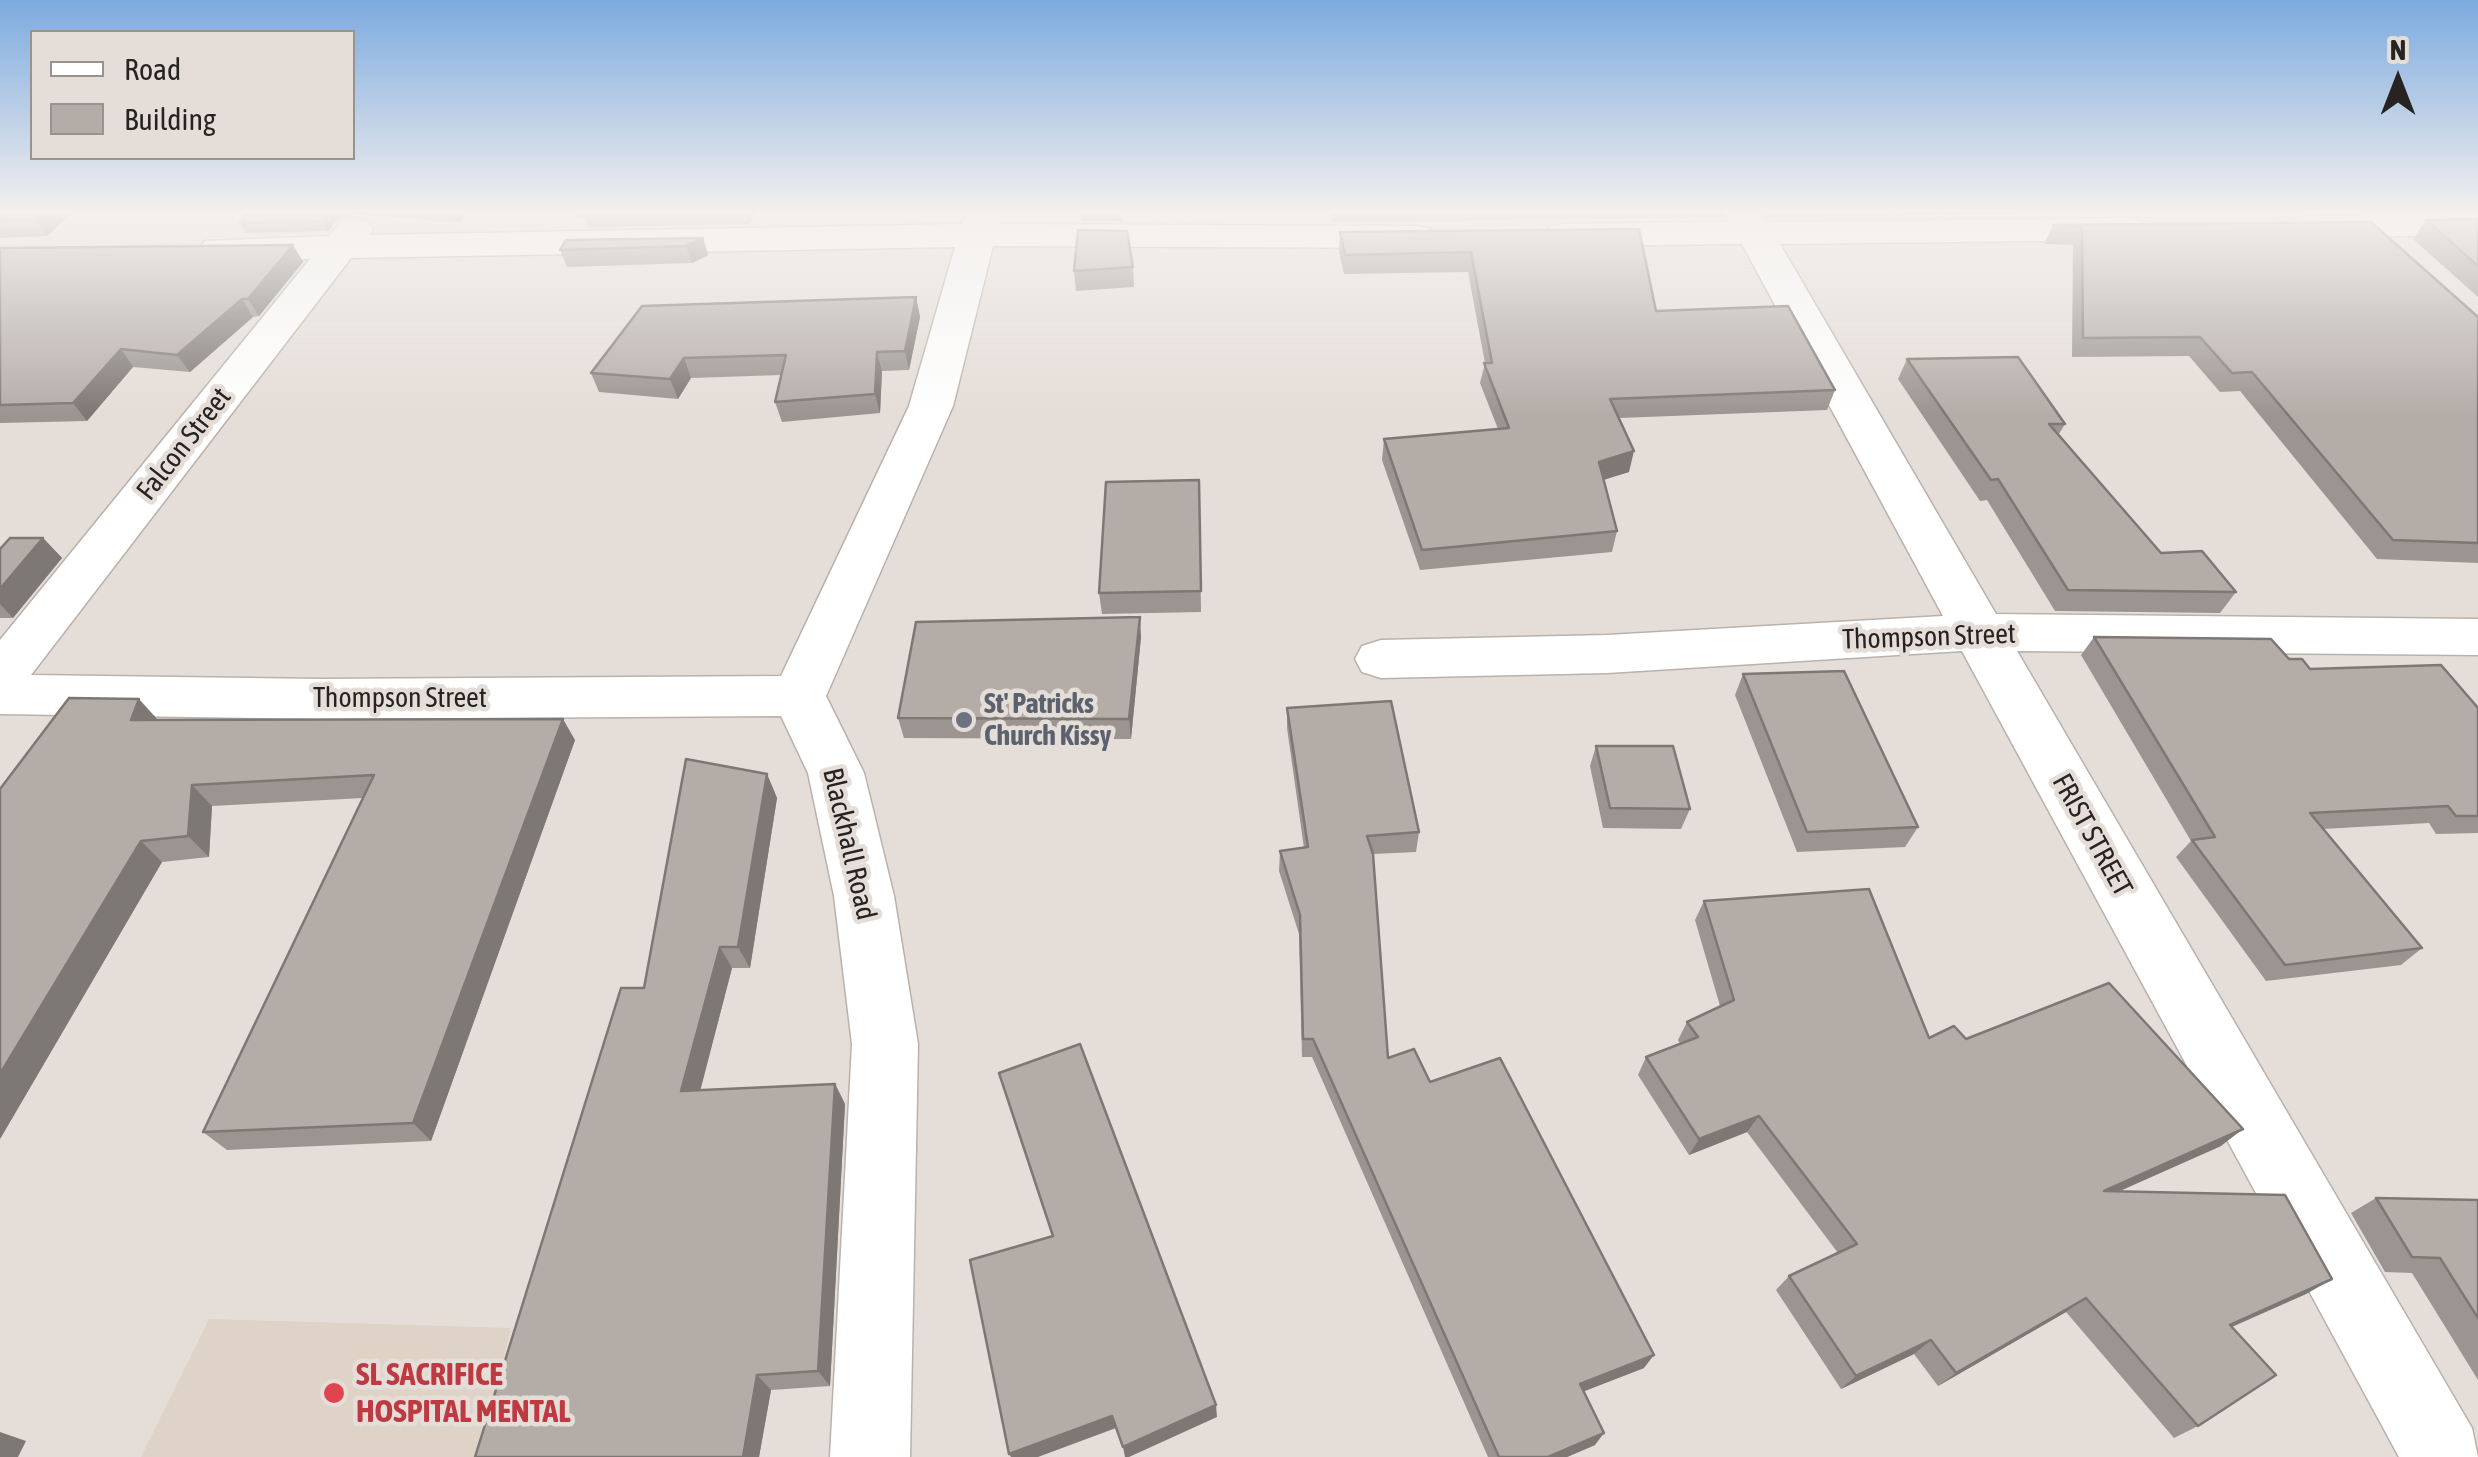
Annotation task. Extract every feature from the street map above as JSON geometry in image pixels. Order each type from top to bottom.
[{"type":"street","name":"Falcon Street","points":[[0,676],[313,279]]},
{"type":"street","points":[[800,696],[931,406],[966,279]]},
{"type":"street","name":"FRIST STREET","points":[[1780,279],[2443,1457]]},
{"type":"street","name":"Thompson Street","points":[[1381,659],[1607,654],[1977,632],[2478,637]]},
{"type":"street","name":"Thompson Street","points":[[0,694],[321,699],[800,696]]},
{"type":"street","name":"Blackhall Road","points":[[800,696],[836,772],[864,896],[884,1044],[870,1457]]},
{"type":"shaded area","name":"SL SACRIFICE HOSPITAL MENTAL","points":[[209,1319],[511,1328],[480,1457],[141,1457]]},
{"type":"building","points":[[0,279],[265,279],[248,299],[242,299],[177,355],[121,349],[73,403],[0,405]]},
{"type":"building","points":[[1476,279],[1649,279],[1656,311],[1788,306],[1835,390],[1610,399],[1634,451],[1599,462],[1617,531],[1422,550],[1384,439],[1509,428],[1484,363],[1492,363]]},
{"type":"building","points":[[2082,279],[2435,279],[2478,317],[2478,543],[2393,540],[2252,372],[2232,373],[2200,337],[2083,338]]},
{"type":"building","points":[[916,297],[905,351],[877,352],[875,394],[775,402],[786,355],[684,358],[670,379],[591,373],[642,306]]},
{"type":"building","points":[[2018,357],[2065,424],[2049,424],[2161,553],[2202,551],[2236,592],[2068,590],[1998,479],[1991,480],[1907,359]]},
{"type":"building","points":[[1199,480],[1201,591],[1099,593],[1106,482]]},
{"type":"building","points":[[10,538],[43,538],[0,589],[0,549]]},
{"type":"building","points":[[1140,617],[1129,719],[898,718],[916,622]]},
{"type":"building","points":[[2094,637],[2271,639],[2289,659],[2302,659],[2310,669],[2441,665],[2478,708],[2478,816],[2456,816],[2448,806],[2310,813],[2422,948],[2285,965],[2192,840],[2215,837]]},
{"type":"building","points":[[1844,671],[1918,827],[1807,832],[1743,674]]},
{"type":"building","points":[[69,698],[139,699],[131,720],[563,719],[413,1123],[203,1132],[374,775],[192,785],[188,836],[141,841],[0,1074],[0,789]]},
{"type":"building","points":[[1391,701],[1419,832],[1367,836],[1373,854],[1388,1058],[1414,1049],[1430,1082],[1500,1058],[1654,1355],[1580,1384],[1604,1433],[1548,1457],[1499,1457],[1313,1039],[1303,1039],[1300,915],[1280,851],[1308,847],[1287,708]]},
{"type":"building","points":[[1596,746],[1673,746],[1690,809],[1610,808]]},
{"type":"building","points":[[686,759],[767,774],[738,947],[720,947],[681,1091],[835,1084],[818,1371],[757,1375],[743,1457],[475,1457],[621,988],[644,988]]},
{"type":"building","points":[[1869,889],[1929,1038],[1954,1026],[1966,1039],[2109,983],[2243,1129],[2104,1191],[2285,1195],[2332,1279],[2230,1325],[2276,1375],[2198,1426],[2086,1298],[1956,1373],[1931,1340],[1856,1376],[1789,1276],[1857,1244],[1759,1116],[1699,1139],[1646,1057],[1698,1037],[1687,1022],[1734,1000],[1704,901]]},
{"type":"building","points":[[1080,1044],[1216,1405],[1123,1447],[1112,1416],[1009,1454],[970,1260],[1053,1236],[999,1073]]},
{"type":"building","points":[[2376,1198],[2478,1200],[2478,1318],[2440,1258],[2412,1257]]},
{"type":"place","name":"St' Patricks Church Kissy","points":[[964,720]]},
{"type":"place","name":"SL SACRIFICE HOSPITAL MENTAL","points":[[334,1393]]}]
